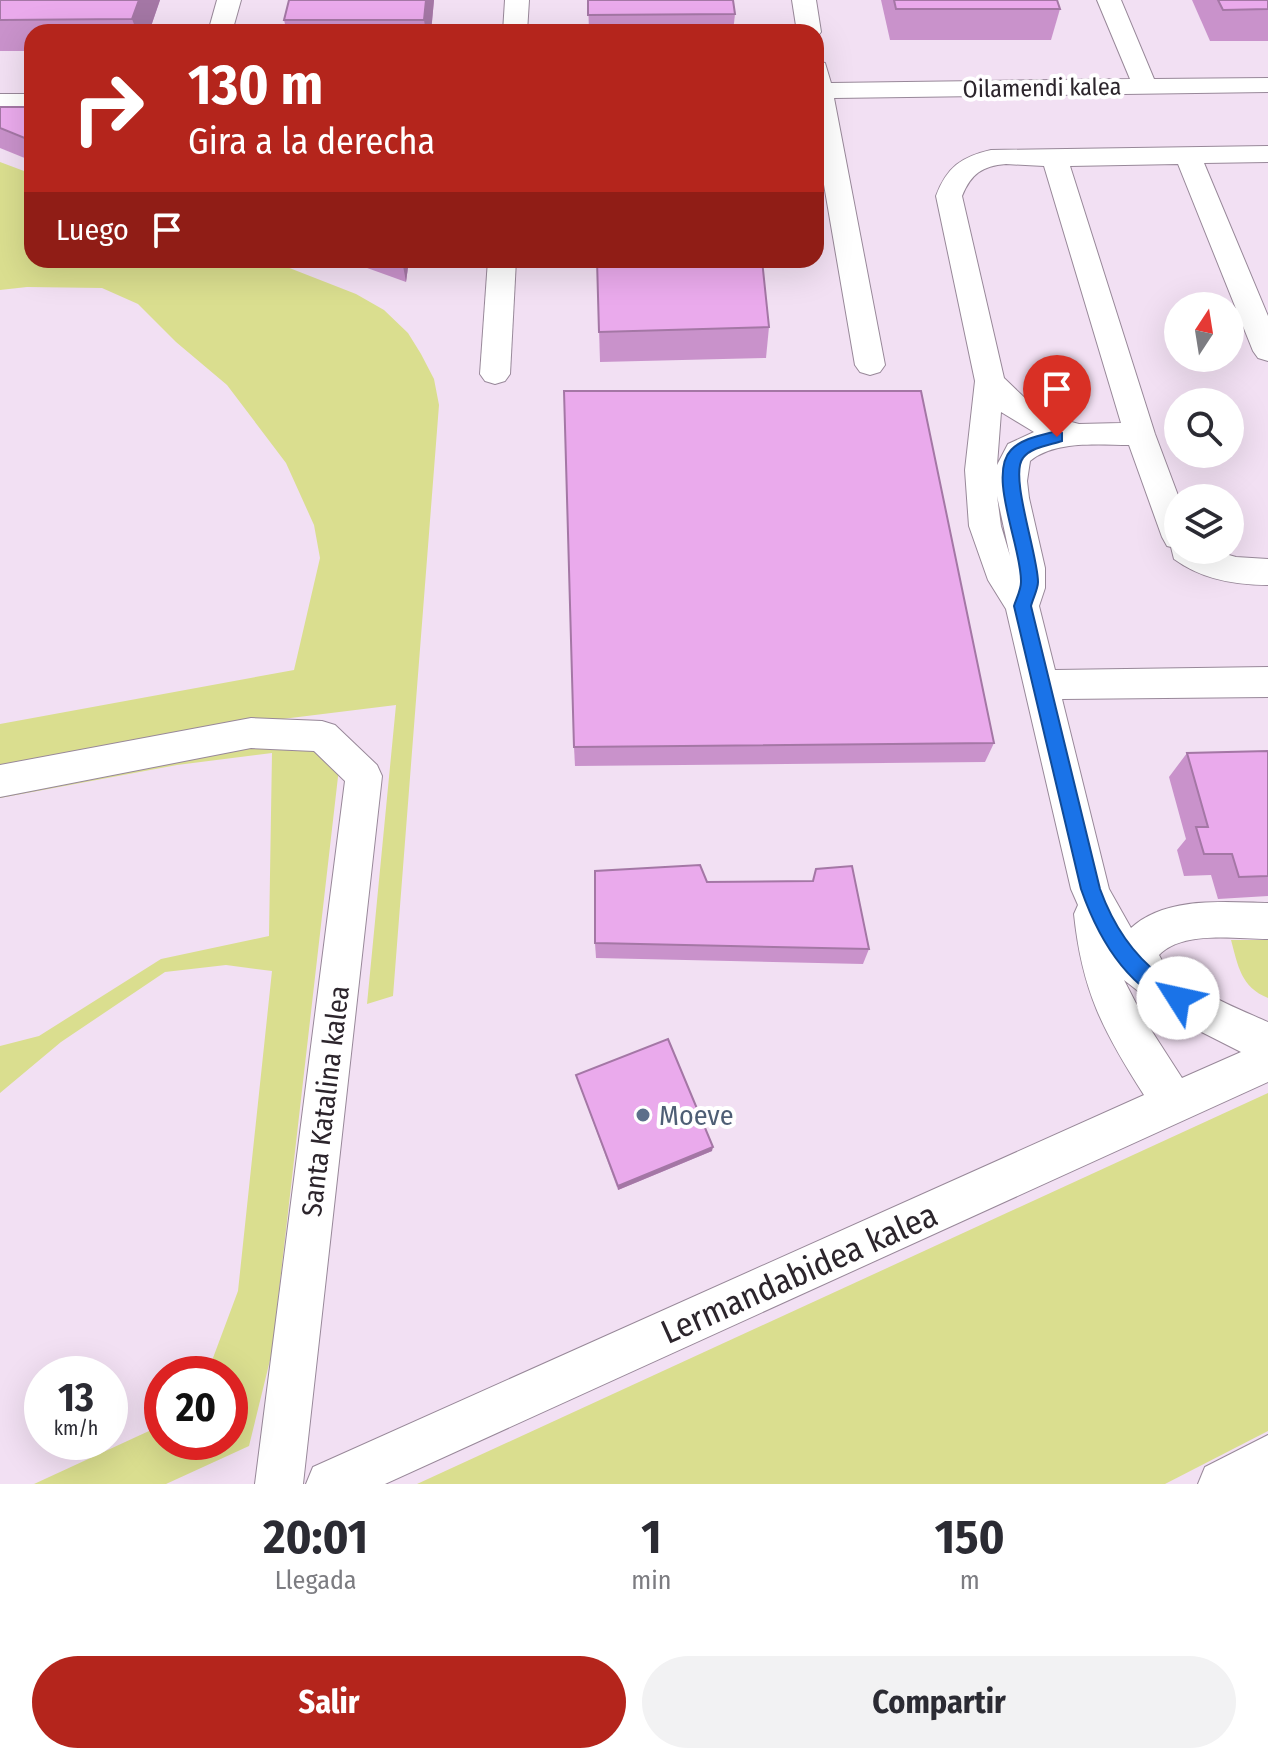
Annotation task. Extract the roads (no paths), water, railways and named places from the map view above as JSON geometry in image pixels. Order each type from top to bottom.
[{"type":"street","points":[[222,24],[229,0]]},
{"type":"street","points":[[516,24],[517,0]]},
{"type":"street","points":[[804,0],[808,24]]},
{"type":"street","points":[[1109,0],[1145,87]]},
{"type":"street","name":"Oilamendi kalea","points":[[824,83],[1145,87],[1268,85]]},
{"type":"street","points":[[0,101],[24,101]]},
{"type":"street","points":[[824,116],[870,365]]},
{"type":"street","points":[[1268,154],[979,158],[965,165],[953,178],[949,196],[990,381],[979,473],[979,499],[995,564],[1005,584],[1022,606],[1090,889],[1101,920],[1126,956],[1153,983],[1203,1014],[1268,1043]]},
{"type":"street","points":[[1188,156],[1268,351]]},
{"type":"street","points":[[1055,158],[1140,434],[1164,499]]},
{"type":"street","points":[[495,374],[502,268]]},
{"type":"street","points":[[990,381],[1001,397],[1016,410],[1043,425],[1080,435]]},
{"type":"street","points":[[1022,606],[1030,583],[1021,525],[1010,483],[1011,467],[1017,454],[1035,443],[1080,435],[1140,434]]},
{"type":"street","points":[[1212,564],[1268,572]]},
{"type":"street","points":[[1041,685],[1268,682]]},
{"type":"street","name":"Santa Katalina kalea","points":[[0,781],[251,733],[322,736],[364,776],[279,1484]]},
{"type":"street","points":[[1090,889],[1098,953],[1107,989],[1126,1027],[1174,1104]]},
{"type":"street","points":[[1141,971],[1139,953],[1146,939],[1158,930],[1193,921],[1268,921]]},
{"type":"street","name":"Lermandabidea kalea","points":[[330,1484],[1268,1061]]},
{"type":"street","points":[[1222,1484],[1268,1459]]},
{"type":"place","name":"Moeve","points":[[643,1115]]}]
